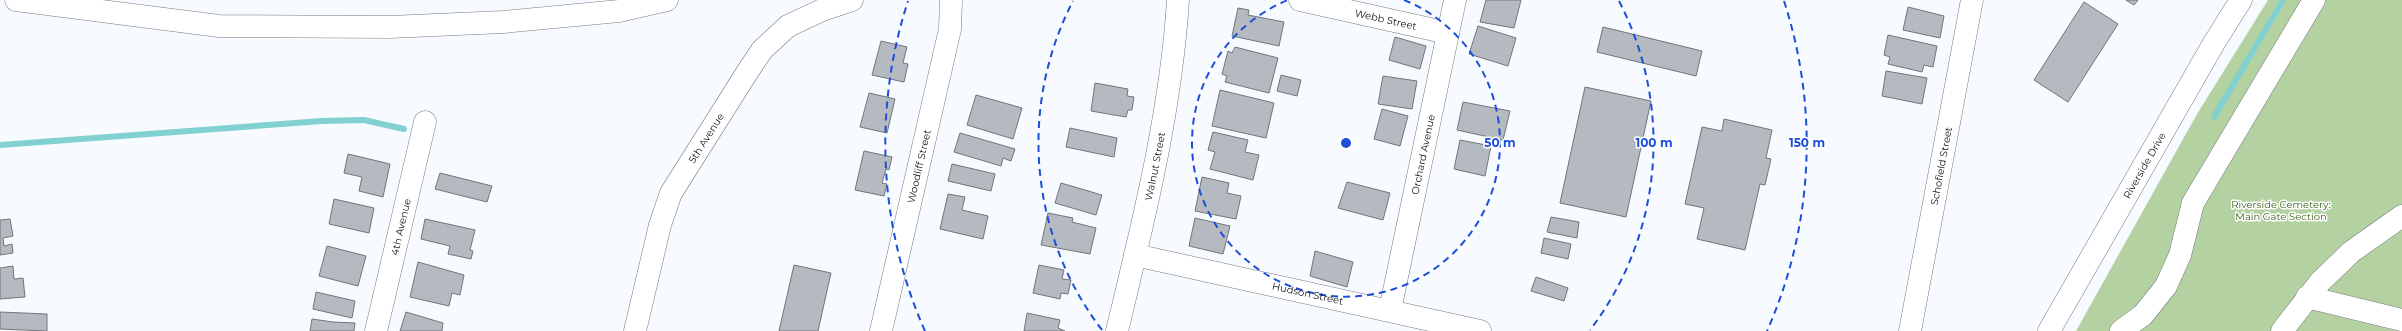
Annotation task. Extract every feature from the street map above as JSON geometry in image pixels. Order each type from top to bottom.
[{"type":"main road","points":[[16,0],[219,26],[382,27],[519,21],[619,11],[666,0]]},
{"type":"main road","name":"5th Avenue","points":[[636,331],[660,225],[671,194],[748,71],[762,50],[788,26],[816,12],[852,0]]},
{"type":"main road","name":"Woodliff Street","points":[[881,331],[950,29],[951,0]]},
{"type":"main road","name":"Walnut Street","points":[[1117,331],[1135,255],[1170,82],[1178,0]]},
{"type":"main road","name":"Webb Street","points":[[1300,0],[1448,33]]},
{"type":"main road","name":"Orchard Avenue","points":[[1390,310],[1455,0]]},
{"type":"main road","name":"Schofield Street","points":[[1910,331],[1972,0]]},
{"type":"main road","name":"Riverside Drive","points":[[2049,331],[2210,50],[2241,0]]},
{"type":"main road","points":[[2121,331],[2143,314],[2166,286],[2180,255],[2193,203],[2314,0]]},
{"type":"main road","name":"4th Avenue","points":[[376,331],[425,122]]},
{"type":"main road","points":[[2282,331],[2307,297],[2351,252],[2402,216]]},
{"type":"main road","name":"Hudson Street","points":[[1135,255],[1480,331]]},
{"type":"main road","points":[[2307,297],[2402,320]]},
{"type":"green space","name":"Riverside Cemetery: Main Gate Section","points":[[2268,0],[2402,0],[2402,331],[2076,331],[2197,114]]},
{"type":"building","points":[[1486,0],[1521,0],[1514,28],[1480,22]]},
{"type":"building","points":[[2126,0],[2138,0],[2134,5]]},
{"type":"building","points":[[2084,2],[2118,24],[2068,102],[2034,80]]},
{"type":"building","points":[[1908,7],[1944,16],[1940,38],[1903,30]]},
{"type":"building","points":[[1238,8],[1249,10],[1248,15],[1284,22],[1279,46],[1232,36]]},
{"type":"building","points":[[1478,26],[1516,38],[1508,66],[1469,54]]},
{"type":"building","points":[[1603,27],[1702,51],[1696,76],[1597,52]]},
{"type":"building","points":[[1888,35],[1937,46],[1933,67],[1924,65],[1922,72],[1888,64],[1890,57],[1884,55]]},
{"type":"building","points":[[1395,37],[1426,46],[1420,69],[1389,60]]},
{"type":"building","points":[[881,41],[907,47],[903,63],[908,64],[904,82],[872,75]]},
{"type":"building","points":[[1235,47],[1278,58],[1269,93],[1225,82],[1227,76],[1222,74],[1228,51],[1232,53]]},
{"type":"building","points":[[1886,71],[1927,78],[1922,104],[1882,96]]},
{"type":"building","points":[[1281,75],[1301,80],[1297,96],[1277,91]]},
{"type":"building","points":[[1383,76],[1417,81],[1412,109],[1378,104]]},
{"type":"building","points":[[1095,83],[1128,89],[1127,96],[1134,97],[1132,110],[1128,110],[1126,117],[1091,111]]},
{"type":"building","points":[[1585,87],[1651,101],[1626,217],[1560,203]]},
{"type":"building","points":[[1220,90],[1274,103],[1266,138],[1212,126]]},
{"type":"building","points":[[869,93],[895,99],[887,133],[860,127]]},
{"type":"building","points":[[976,95],[1022,108],[1013,139],[967,125]]},
{"type":"building","points":[[1463,102],[1510,111],[1503,140],[1457,130]]},
{"type":"building","points":[[1382,109],[1408,116],[1400,146],[1374,139]]},
{"type":"building","points":[[1724,119],[1772,130],[1766,158],[1771,159],[1765,185],[1760,184],[1745,250],[1697,239],[1704,208],[1685,204],[1702,127],[1722,131]]},
{"type":"building","points":[[1070,128],[1117,138],[1114,157],[1066,147]]},
{"type":"building","points":[[1213,132],[1248,140],[1245,152],[1259,155],[1253,180],[1210,169],[1215,152],[1208,150]]},
{"type":"building","points":[[960,133],[1015,149],[1011,161],[1003,158],[1001,166],[954,152]]},
{"type":"building","points":[[1460,140],[1491,146],[1485,176],[1454,169]]},
{"type":"building","points":[[864,151],[892,157],[889,170],[886,169],[882,183],[887,184],[884,196],[855,190]]},
{"type":"building","points":[[348,154],[390,164],[383,197],[359,191],[362,177],[344,173]]},
{"type":"building","points":[[952,164],[995,174],[991,191],[948,181]]},
{"type":"building","points":[[440,173],[492,186],[487,202],[435,189]]},
{"type":"building","points":[[1202,177],[1229,183],[1227,193],[1241,196],[1236,219],[1195,211]]},
{"type":"building","points":[[1347,182],[1390,193],[1383,220],[1338,208]]},
{"type":"building","points":[[1061,183],[1102,195],[1096,215],[1055,203]]},
{"type":"building","points":[[948,194],[965,197],[962,210],[988,216],[983,239],[940,229]]},
{"type":"building","points":[[334,199],[374,208],[369,233],[329,224]]},
{"type":"building","points":[[1048,213],[1073,218],[1072,222],[1096,228],[1090,254],[1041,245]]},
{"type":"building","points":[[1551,217],[1579,222],[1577,238],[1547,232]]},
{"type":"building","points":[[1195,218],[1230,226],[1223,254],[1189,246]]},
{"type":"building","points":[[10,219],[13,236],[3,238],[4,246],[12,244],[13,253],[0,255],[0,220]]},
{"type":"building","points":[[425,219],[475,230],[470,250],[473,251],[471,259],[448,254],[450,246],[421,239]]},
{"type":"building","points":[[1544,238],[1571,244],[1568,259],[1541,253]]},
{"type":"building","points":[[327,246],[366,256],[358,286],[319,276]]},
{"type":"building","points":[[1315,251],[1353,262],[1347,287],[1310,276]]},
{"type":"building","points":[[418,262],[464,275],[460,295],[452,293],[449,306],[410,297]]},
{"type":"building","points":[[794,265],[831,273],[818,331],[779,331]]},
{"type":"building","points":[[1039,265],[1064,270],[1062,279],[1071,280],[1068,294],[1061,293],[1060,299],[1033,293]]},
{"type":"building","points":[[13,266],[14,279],[23,278],[25,297],[0,299],[0,268]]},
{"type":"building","points":[[1536,277],[1568,288],[1564,301],[1531,291]]},
{"type":"building","points":[[316,292],[355,301],[352,318],[313,309]]},
{"type":"building","points":[[0,312],[47,314],[47,331],[0,329]]},
{"type":"building","points":[[406,312],[443,323],[442,331],[400,331]]},
{"type":"building","points":[[1027,313],[1060,320],[1058,328],[1065,331],[1024,331]]},
{"type":"building","points":[[312,319],[355,323],[354,331],[310,331]]},
{"type":"waterway","points":[[2214,117],[2283,0]]},
{"type":"waterway","points":[[0,145],[322,121],[364,120],[404,129]]}]
